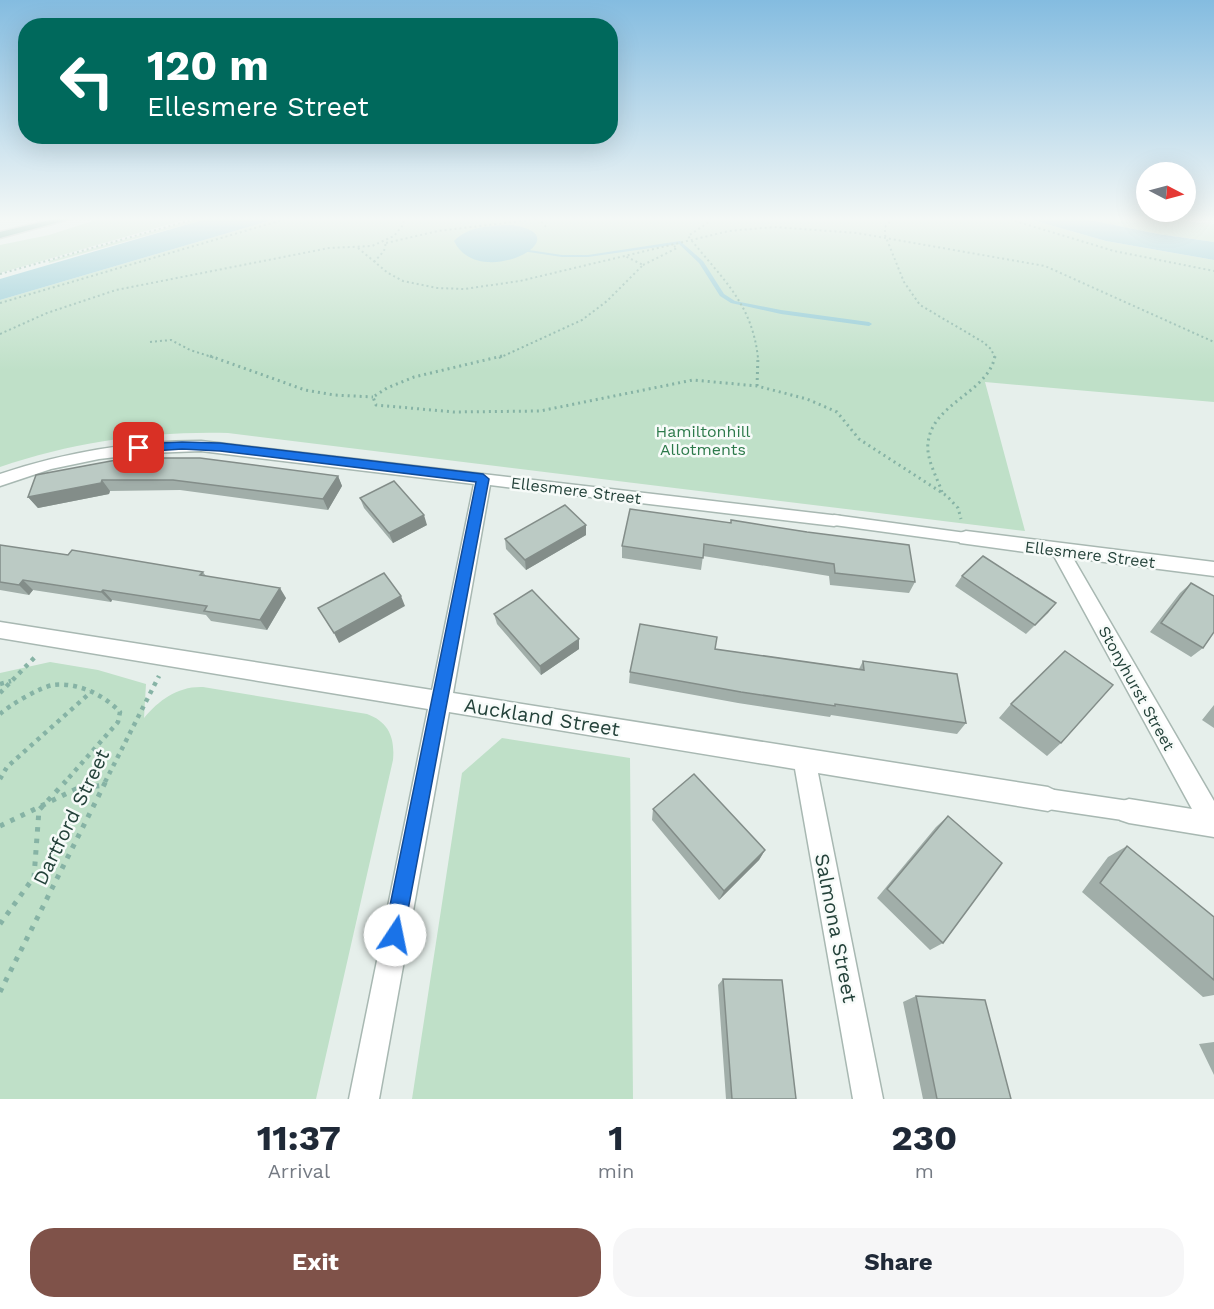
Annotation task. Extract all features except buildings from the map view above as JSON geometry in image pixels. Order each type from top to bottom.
[{"type":"street","name":"Ellesmere Street","points":[[0,480],[86,456],[139,448],[182,446],[241,449],[834,520]]},
{"type":"street","points":[[364,1099],[483,479]]},
{"type":"street","name":"Ellesmere Street","points":[[966,538],[1214,569]]},
{"type":"street","name":"Stonyhurst Street","points":[[1060,551],[1214,825]]},
{"type":"street","name":"Auckland Street","points":[[0,630],[1048,799]]},
{"type":"street","name":"Salmona Street","points":[[804,758],[868,1099]]},
{"type":"street","points":[[1129,811],[1214,825]]},
{"type":"lane","points":[[834,520],[966,538]]},
{"type":"lane","points":[[1048,799],[1129,811]]},
{"type":"path","points":[[0,274],[17,269]]},
{"type":"path","points":[[0,303],[115,269]]},
{"type":"path","points":[[0,334],[55,309],[138,284],[216,269]]},
{"type":"path","points":[[386,269],[403,281],[437,288],[464,290],[520,281],[569,269]]},
{"type":"path","points":[[150,342],[171,340],[190,350],[239,365],[281,383],[305,390],[334,395],[372,397],[414,377],[496,359],[582,320],[607,301],[639,269]]},
{"type":"path","points":[[716,269],[746,309],[753,324],[759,349],[757,386]]},
{"type":"path","points":[[901,269],[916,301],[929,311],[983,341],[995,357],[991,369],[955,402],[930,431],[928,451],[942,492]]},
{"type":"path","points":[[1052,269],[1214,342]]},
{"type":"path","points":[[372,397],[376,405],[406,410],[540,411],[693,380],[757,386],[807,399],[837,412],[859,439],[942,492],[958,508],[966,538]]},
{"type":"path","points":[[0,693],[51,638]]},
{"type":"path","name":"Dartford Street","points":[[0,992],[169,657]]},
{"type":"path","points":[[0,684],[12,681]]},
{"type":"path","points":[[0,714],[9,706],[52,685],[81,688],[108,699],[120,712],[118,722],[39,810],[34,877],[0,924]]},
{"type":"path","points":[[0,779],[8,767],[91,692]]},
{"type":"path","points":[[0,826],[39,810],[76,789],[104,785]]},
{"type":"path","points":[[0,987],[9,975]]},
{"type":"green space","points":[[0,269],[13,269],[0,273]]},
{"type":"green space","name":"Hamiltonhill Allotments","points":[[105,269],[1214,269],[1214,402],[985,382],[1025,531],[228,433],[170,434],[112,440],[55,451],[0,467],[0,300]]},
{"type":"green space","points":[[50,662],[98,670],[146,684],[144,718],[170,695],[185,689],[203,687],[367,714],[381,721],[389,732],[393,745],[393,760],[316,1099],[0,1099],[0,673]]},
{"type":"green space","points":[[502,738],[630,758],[633,1099],[412,1099],[462,773]]},
{"type":"water","points":[[33,269],[105,269],[0,300],[0,279]]},
{"type":"waterway","points":[[706,269],[722,295],[733,302],[781,312],[869,324]]},
{"type":"route","points":[[139,448],[220,447],[483,479],[395,935]]}]
